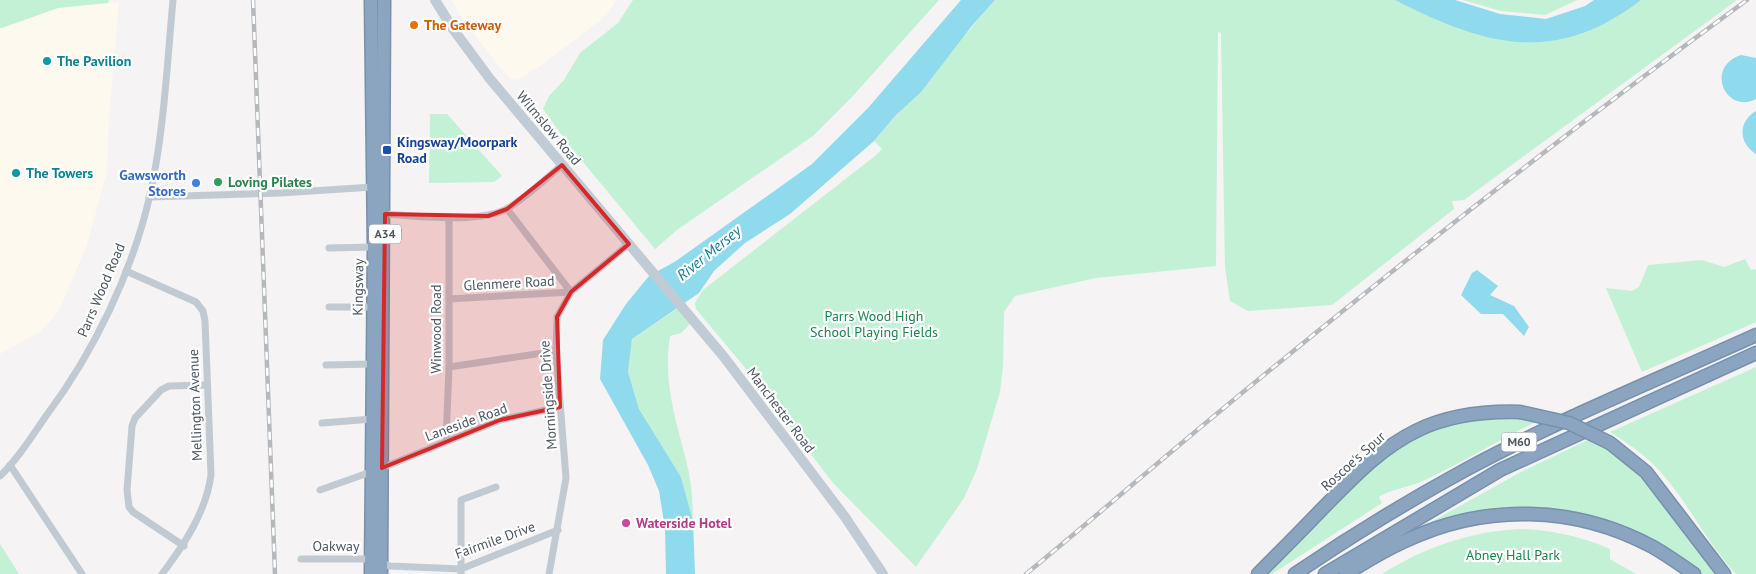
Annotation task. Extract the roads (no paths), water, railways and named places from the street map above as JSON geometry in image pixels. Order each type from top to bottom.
[{"type":"highway","name":"Kingsway","points":[[371,0],[374,247],[372,419],[377,470]]},
{"type":"highway","name":"Kingsway","points":[[371,574],[378,565],[377,470],[385,214],[384,0]]},
{"type":"highway","name":"M60","points":[[1295,574],[1372,524],[1467,469],[1529,437],[1756,336]]},
{"type":"highway","name":"M60","points":[[1325,574],[1500,470],[1756,353]]},
{"type":"highway","name":"Roscoe's Spur","points":[[1258,574],[1363,468],[1397,442],[1417,430],[1454,417],[1478,412],[1520,412],[1568,423],[1610,443],[1646,472],[1724,574]]},
{"type":"highway","points":[[1346,574],[1388,549],[1424,533],[1472,518],[1514,513],[1563,515],[1607,526],[1655,548],[1694,574]]},
{"type":"main road","name":"Wilmslow Road","points":[[435,0],[474,60],[650,268]]},
{"type":"main road","name":"Manchester Road","points":[[650,268],[682,306],[812,474],[883,574]]},
{"type":"street","name":"Parrs Wood Road","points":[[0,476],[10,466],[69,383],[96,337],[126,271],[149,197],[160,129],[173,0]]},
{"type":"street","points":[[385,214],[449,217],[488,216],[507,209],[562,165]]},
{"type":"street","points":[[149,197],[280,193],[373,187]]},
{"type":"street","points":[[507,209],[571,292]]},
{"type":"street","name":"Winwood Road","points":[[446,441],[449,367],[449,217]]},
{"type":"street","name":"Morningside Drive","points":[[549,574],[566,478],[556,351],[557,317],[571,292],[629,244]]},
{"type":"street","points":[[329,248],[374,247]]},
{"type":"street","name":"Mellington Avenue","points":[[126,271],[196,302],[203,311],[209,488],[205,502],[184,546],[162,574]]},
{"type":"street","name":"Glenmere Road","points":[[449,300],[571,292]]},
{"type":"street","points":[[329,307],[372,307]]},
{"type":"street","points":[[449,367],[556,351]]},
{"type":"street","points":[[326,364],[372,364]]},
{"type":"street","points":[[184,546],[133,512],[129,507],[127,490],[132,426],[140,411],[161,390],[169,386],[206,385]]},
{"type":"street","name":"Laneside Road","points":[[320,490],[377,470],[500,420],[560,407]]},
{"type":"street","points":[[322,423],[372,419]]},
{"type":"street","points":[[10,466],[82,574]]},
{"type":"street","points":[[461,572],[461,500],[496,487]]},
{"type":"street","name":"Fairmile Drive","points":[[378,565],[461,572],[558,530]]},
{"type":"street","name":"Oakway","points":[[301,558],[378,565]]},
{"type":"water","name":"River Mersey","points":[[961,0],[995,0],[971,27],[921,92],[896,115],[874,141],[790,214],[745,243],[714,271],[699,293],[632,339],[628,372],[639,409],[681,477],[693,521],[695,574],[666,574],[665,528],[659,491],[648,465],[600,379],[603,340],[626,304],[649,276],[676,261],[812,164],[868,108]]},
{"type":"water","points":[[1395,0],[1455,0],[1500,14],[1546,19],[1585,6],[1594,0],[1641,0],[1609,21],[1579,34],[1549,41],[1520,42],[1490,38],[1459,29]]},
{"type":"water","points":[[1741,55],[1756,58],[1756,99],[1745,102],[1736,101],[1728,95],[1723,88],[1722,78],[1724,69],[1730,61]]},
{"type":"water","points":[[1756,111],[1756,154],[1746,144],[1742,132],[1746,120]]},
{"type":"water","points":[[1477,270],[1498,286],[1490,295],[1514,306],[1529,327],[1524,336],[1503,314],[1481,314],[1461,295],[1472,273]]},
{"type":"railway","points":[[253,0],[275,574]]},
{"type":"railway","points":[[1026,574],[1225,407],[1418,251],[1548,149],[1747,0]]},
{"type":"place","name":"The Gateway","points":[[414,25]]},
{"type":"place","name":"The Pavilion","points":[[47,61]]},
{"type":"place","name":"Kingsway/Moorpark Road","points":[[387,150]]},
{"type":"place","name":"The Towers","points":[[16,173]]},
{"type":"place","name":"Loving Pilates","points":[[218,182]]},
{"type":"place","name":"Gawsworth Stores","points":[[196,183]]},
{"type":"place","name":"Waterside Hotel","points":[[626,523]]},
{"type":"park label","name":"Parrs Wood High School Playing Fields","points":[[874,324]]},
{"type":"park label","name":"Abney Hall Park","points":[[1513,555]]}]
